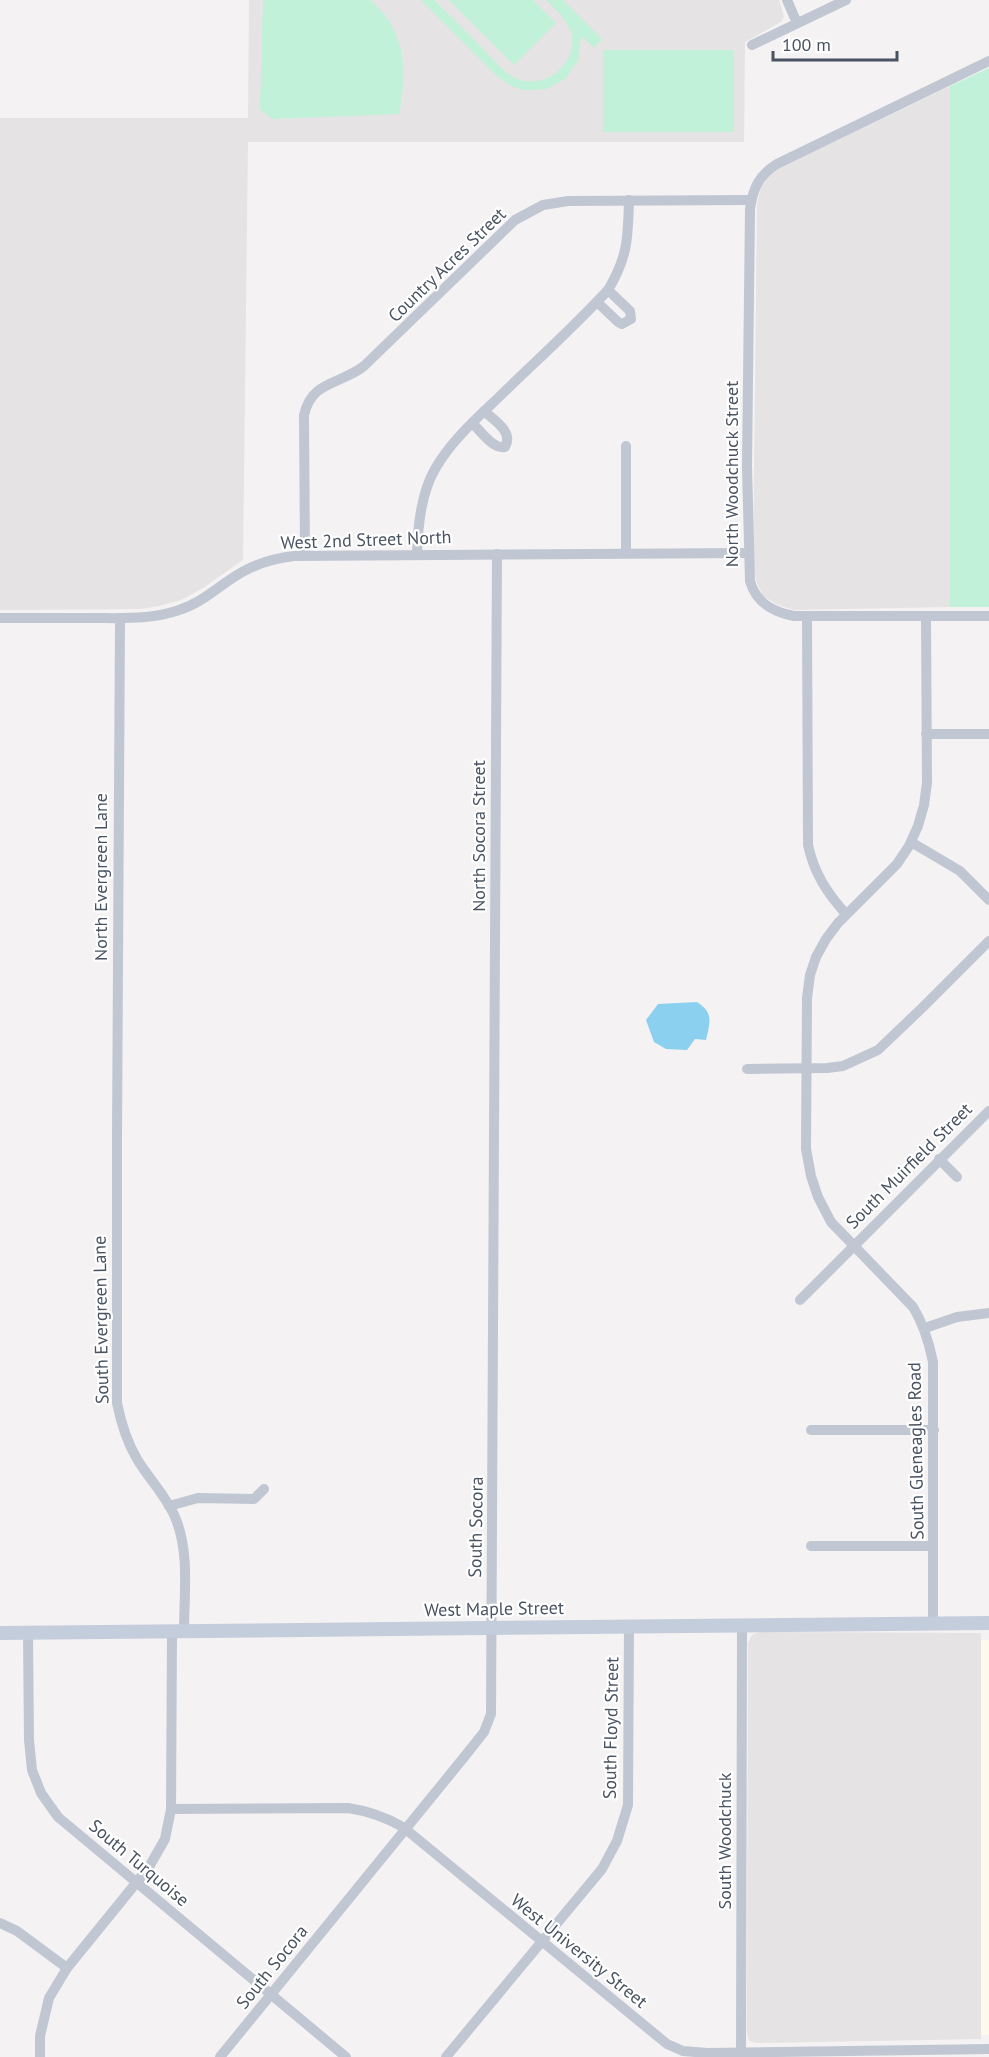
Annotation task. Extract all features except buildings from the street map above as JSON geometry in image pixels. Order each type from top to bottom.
[{"type":"main road","name":"West Maple Street","points":[[0,1633],[989,1623]]},
{"type":"street","points":[[787,0],[797,23]]},
{"type":"street","points":[[752,45],[846,0]]},
{"type":"street","points":[[751,200],[756,183],[762,175],[777,164],[989,61]]},
{"type":"street","name":"Country Acres Street","points":[[305,555],[304,415],[307,402],[326,384],[356,372],[364,366],[506,228],[524,214],[543,206],[581,200],[751,200]]},
{"type":"street","points":[[417,554],[418,526],[422,508],[434,471],[444,454],[484,411],[608,290],[625,255],[629,200]]},
{"type":"street","name":"North Woodchuck Street","points":[[751,200],[747,466],[750,581],[752,590],[768,608],[780,614],[807,616]]},
{"type":"street","points":[[597,302],[622,324],[631,319],[630,311],[608,290]]},
{"type":"street","points":[[472,423],[495,445],[506,447],[507,434],[484,411]]},
{"type":"street","points":[[626,446],[626,553]]},
{"type":"street","name":"West 2nd Street North","points":[[0,618],[137,618],[179,610],[210,595],[244,570],[260,563],[305,555],[748,553]]},
{"type":"street","name":"North Socora Street","points":[[494,1119],[496,554]]},
{"type":"street","points":[[846,914],[819,880],[811,861],[808,845],[807,616],[989,616]]},
{"type":"street","name":"South Gleneagles Road","points":[[926,616],[927,783],[924,805],[911,842],[897,864],[846,914],[826,939],[816,957],[810,975],[807,998],[806,1149],[818,1197],[831,1222],[913,1307],[925,1328],[933,1362],[933,1623]]},
{"type":"street","name":"North Evergreen Lane","points":[[117,1136],[120,618]]},
{"type":"street","points":[[926,734],[989,735]]},
{"type":"street","points":[[911,842],[960,871],[989,900]]},
{"type":"street","points":[[747,1070],[843,1066],[878,1050],[989,941]]},
{"type":"street","name":"South Muirfield Street","points":[[800,1300],[989,1111]]},
{"type":"street","name":"South Socora","points":[[220,2057],[484,1732],[491,1714],[494,1119]]},
{"type":"street","name":"South Evergreen Lane","points":[[39,2057],[40,2036],[49,1998],[67,1968],[149,1867],[165,1839],[171,1809],[183,1548],[176,1518],[137,1459],[126,1437],[117,1403],[117,1136]]},
{"type":"street","points":[[939,1159],[957,1177]]},
{"type":"street","points":[[925,1328],[957,1317],[989,1313]]},
{"type":"street","points":[[811,1430],[934,1430]]},
{"type":"street","points":[[169,1506],[198,1498],[254,1499],[264,1489]]},
{"type":"street","points":[[811,1546],[933,1546]]},
{"type":"street","name":"South Woodchuck","points":[[741,2054],[742,1625]]},
{"type":"street","name":"South Floyd Street","points":[[446,2057],[602,1869],[617,1841],[628,1805],[629,1626]]},
{"type":"street","name":"South Turquoise","points":[[28,1633],[29,1740],[32,1770],[41,1793],[58,1817],[346,2057]]},
{"type":"street","name":"West University Street","points":[[171,1809],[348,1808],[369,1811],[385,1817],[406,1830],[541,1940],[667,2044],[674,2053],[741,2054],[989,2049]]},
{"type":"street","points":[[0,1923],[16,1931],[67,1968]]},
{"type":"shaded area","points":[[249,0],[779,0],[784,17],[781,22],[745,42],[744,142],[248,142],[243,560],[203,588],[181,600],[159,606],[141,609],[0,610],[0,118],[248,118]]},
{"type":"shaded area","points":[[950,86],[950,607],[794,610],[778,605],[763,596],[756,581],[753,564],[757,203],[761,188],[767,178],[780,168]]},
{"type":"shaded area","points":[[760,1632],[981,1633],[981,2039],[757,2043],[749,2041],[747,2032],[748,1643],[752,1635]]},
{"type":"shaded area","points":[[981,1640],[989,1640],[989,2035],[981,2035]]},
{"type":"green space","points":[[263,0],[370,0],[382,12],[398,38],[403,67],[399,114],[272,119],[260,109]]},
{"type":"green space","points":[[421,0],[434,0],[503,70],[517,79],[539,81],[549,77],[558,71],[570,54],[572,43],[569,27],[546,0],[563,0],[602,39],[594,48],[581,36],[578,60],[566,78],[547,89],[524,90],[513,87],[498,77]]},
{"type":"green space","points":[[449,0],[533,0],[556,23],[514,65]]},
{"type":"green space","points":[[603,50],[734,50],[734,132],[603,132]]},
{"type":"green space","points":[[989,68],[989,607],[950,607],[950,86]]},
{"type":"water","points":[[697,1002],[706,1010],[709,1018],[706,1040],[695,1039],[687,1050],[666,1049],[654,1042],[646,1020],[658,1004]]}]
